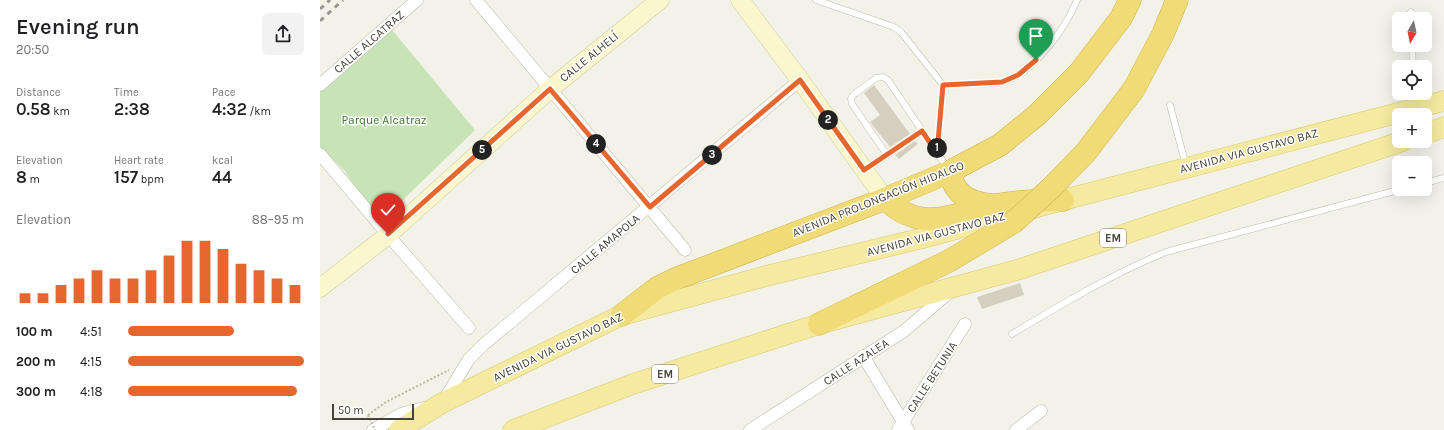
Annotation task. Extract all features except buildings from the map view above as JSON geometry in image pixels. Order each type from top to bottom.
[{"type":"highway","name":"AVENIDA PROLONGACIÓN HIDALGO","points":[[622,315],[657,288],[675,279],[885,199],[950,172],[1000,145],[1037,115],[1079,73],[1121,18],[1130,0]]},
{"type":"highway","points":[[819,324],[949,261],[1014,222],[1051,188],[1086,152],[1134,89],[1163,34],[1177,0]]},
{"type":"highway","points":[[950,172],[952,182],[964,197],[972,202],[993,206]]},
{"type":"highway","points":[[885,199],[899,210],[910,216],[933,220],[993,206],[1029,200],[1063,200]]},
{"type":"main road","name":"AVENIDA VIA GUSTAVO BAZ","points":[[399,430],[442,403],[622,315],[770,274],[923,238],[1186,168],[1417,100],[1444,101]]},
{"type":"main road","points":[[1432,131],[1444,127]]},
{"type":"main road","name":"EM","points":[[512,430],[633,384],[819,324],[1017,270],[1392,145]]},
{"type":"street","name":"CALLE ALCATRAZ","points":[[320,85],[418,0]]},
{"type":"street","points":[[476,0],[686,250]]},
{"type":"street","name":"CALLE ALHELÍ","points":[[320,288],[388,234],[550,89],[660,0]]},
{"type":"street","points":[[740,0],[800,80],[885,199]]},
{"type":"street","name":"CALLE AMAPOLA","points":[[442,403],[469,359],[483,345],[650,207],[800,80]]},
{"type":"street","points":[[320,154],[469,328]]},
{"type":"street","name":"CALLE AZALEA","points":[[750,430],[904,331],[956,286]]},
{"type":"street","name":"CALLE BETUNIA","points":[[903,428],[966,324]]},
{"type":"street","points":[[863,356],[903,428]]},
{"type":"street","points":[[374,430],[401,414],[442,403]]},
{"type":"street","points":[[1016,430],[1041,411]]},
{"type":"lane","points":[[816,0],[894,27],[901,32],[943,85],[937,153]]},
{"type":"lane","points":[[943,85],[1002,82],[1018,75],[1036,60],[1051,43],[1071,14],[1076,0]]},
{"type":"lane","points":[[887,155],[852,104],[851,99],[853,95],[876,78],[883,77],[888,80],[950,172]]},
{"type":"lane","points":[[1170,105],[1186,168]]},
{"type":"lane","points":[[864,170],[922,131]]},
{"type":"lane","points":[[1432,181],[1444,178]]},
{"type":"lane","points":[[1012,334],[1080,293],[1166,252],[1392,192]]},
{"type":"path","points":[[374,430],[368,415],[386,402],[469,359]]},
{"type":"green space","name":"Parque Alcatraz","points":[[388,25],[475,130],[378,224],[345,171],[320,147],[320,85]]},
{"type":"railway","points":[[320,9],[330,0]]},
{"type":"railway","points":[[320,21],[343,0]]},
{"type":"route","points":[[388,234],[550,89],[650,207],[800,80],[864,170],[922,131],[937,153],[943,85],[1002,82],[1018,75],[1036,60]]}]
